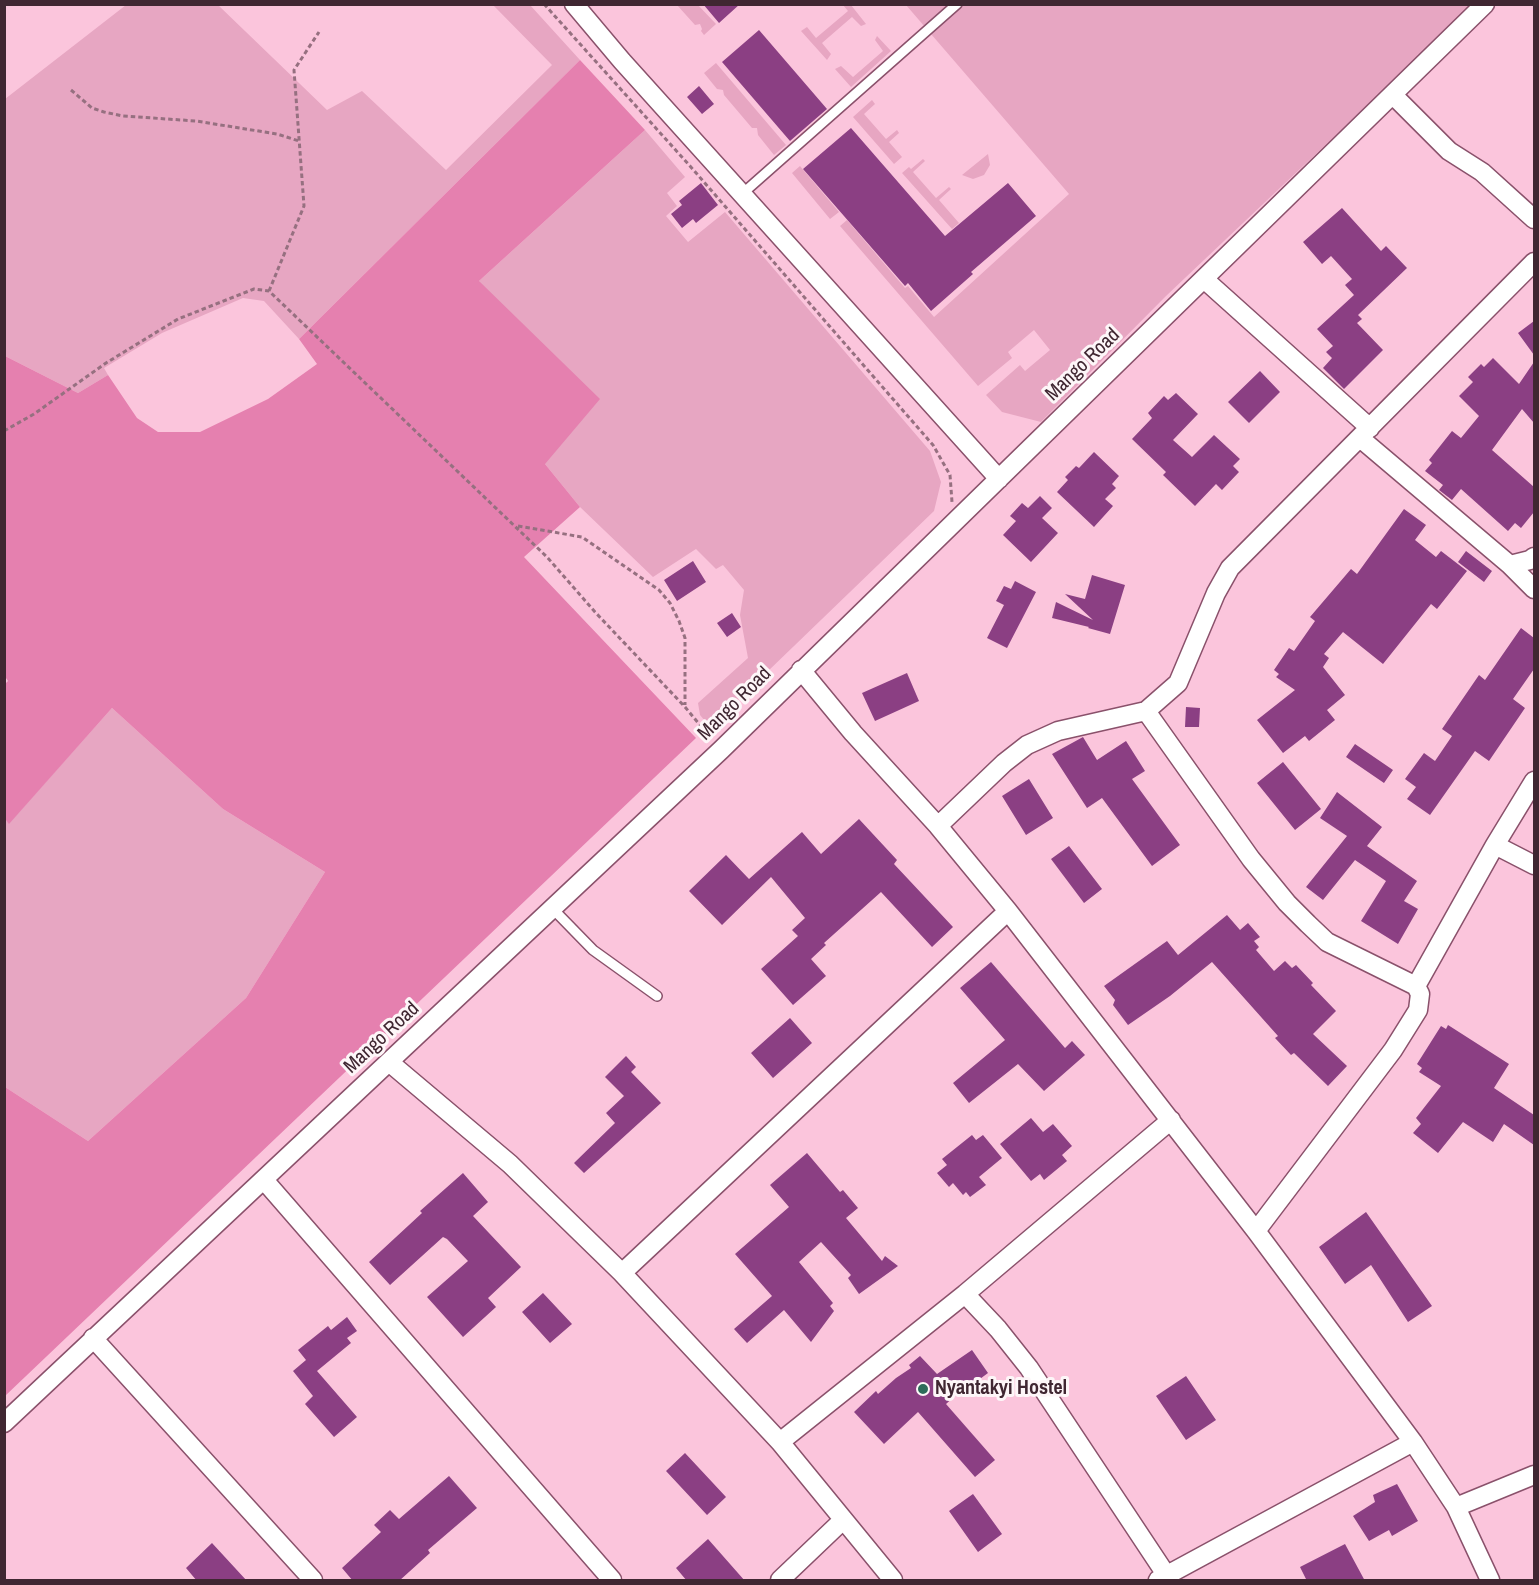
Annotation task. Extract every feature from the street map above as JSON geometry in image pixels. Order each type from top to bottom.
[{"type":"street","points":[[574,4],[622,61],[999,479]]},
{"type":"street","name":"Mango Road","points":[[4,1423],[721,750],[1485,4]]},
{"type":"street","points":[[1393,95],[1449,151],[1482,172],[1534,219]]},
{"type":"street","points":[[938,826],[1004,763],[1027,745],[1058,731],[1146,711],[1178,683],[1216,593],[1230,568],[1534,261]]},
{"type":"street","points":[[1204,279],[1365,433],[1534,589]]},
{"type":"street","points":[[1510,565],[1534,557]]},
{"type":"street","points":[[801,670],[853,733],[938,826],[1008,912],[1256,1231],[1413,1442],[1456,1507],[1490,1581]]},
{"type":"street","points":[[1146,711],[1251,859],[1287,903],[1327,942],[1416,986],[1420,994],[1418,1010],[1407,1030],[1377,1073],[1256,1231]]},
{"type":"street","points":[[1416,986],[1534,780]]},
{"type":"street","points":[[1495,845],[1534,865]]},
{"type":"street","points":[[622,1273],[1008,912]]},
{"type":"street","points":[[389,1062],[510,1164],[622,1273],[780,1442],[893,1581]]},
{"type":"street","points":[[780,1442],[965,1294],[1171,1120]]},
{"type":"street","points":[[264,1180],[612,1581]]},
{"type":"street","points":[[965,1294],[998,1329],[1029,1368],[1162,1578],[1413,1442]]},
{"type":"street","points":[[93,1338],[313,1581]]},
{"type":"street","points":[[1456,1507],[1534,1475]]},
{"type":"street","points":[[780,1581],[843,1520]]},
{"type":"lane","points":[[742,194],[957,4]]},
{"type":"lane","points":[[552,908],[593,950],[657,996]]},
{"type":"path","points":[[544,4],[690,166],[933,445],[950,475],[953,523]]},
{"type":"path","points":[[269,291],[304,206],[294,70],[319,32]]},
{"type":"path","points":[[71,90],[92,108],[104,112],[123,116],[196,121],[277,134],[299,141]]},
{"type":"path","points":[[4,431],[34,414],[106,363],[178,319],[254,289],[269,291],[547,556],[595,612],[685,707],[721,750]]},
{"type":"path","points":[[516,525],[582,537],[659,590],[670,603],[685,638],[685,707]]},
{"type":"shaded area","points":[[126,5],[218,5],[327,110],[362,91],[446,170],[552,65],[493,5],[530,5],[580,60],[299,339],[264,301],[243,298],[162,333],[104,368],[108,375],[78,393],[5,356],[5,99]]},
{"type":"shaded area","points":[[677,5],[698,5],[716,24],[704,35],[700,24],[695,25]]},
{"type":"shaded area","points":[[843,5],[851,5],[866,24],[861,26],[852,17],[822,43],[831,54],[827,60],[801,31],[807,27],[816,38],[848,11]]},
{"type":"shaded area","points":[[906,5],[1473,5],[1166,296],[1041,422],[1002,412],[986,395],[1020,365],[1025,371],[1050,350],[1034,330],[1008,352],[1012,358],[978,386],[840,226],[847,220],[905,288],[908,286],[934,317],[1069,194]]},
{"type":"shaded area","points":[[877,36],[891,51],[851,87],[835,69],[841,66],[853,77],[883,51],[875,40]]},
{"type":"shaded area","points":[[580,60],[645,130],[479,281],[600,399],[545,464],[580,507],[524,557],[696,738],[5,1396],[5,1087],[88,1141],[246,998],[325,872],[223,809],[112,708],[9,824],[5,819],[4,685],[8,681],[4,675],[5,356],[78,393],[108,375],[137,418],[158,432],[200,432],[268,399],[317,364],[299,339]]},
{"type":"shaded area","points":[[716,63],[786,145],[774,155],[758,135],[757,128],[752,128],[724,95],[723,90],[717,89],[704,73]]},
{"type":"shaded area","points":[[872,100],[875,104],[864,114],[886,139],[897,130],[899,133],[889,142],[902,157],[894,164],[853,117]]},
{"type":"shaded area","points":[[645,130],[685,177],[667,193],[677,206],[666,216],[688,242],[725,212],[930,451],[941,482],[934,511],[710,727],[700,715],[698,703],[748,658],[740,615],[744,590],[723,565],[716,569],[696,549],[653,577],[580,507],[545,464],[479,281]]},
{"type":"shaded area","points":[[988,154],[990,165],[984,175],[973,179],[962,175]]},
{"type":"shaded area","points":[[923,159],[925,161],[913,172],[936,198],[949,187],[951,189],[939,200],[959,223],[952,229],[902,173]]},
{"type":"shaded area","points":[[800,166],[839,212],[830,219],[792,173]]},
{"type":"shaded area","points":[[112,708],[223,809],[325,872],[246,998],[88,1141],[5,1087],[4,819],[9,823]]},
{"type":"building","points":[[703,4],[740,4],[719,23]]},
{"type":"building","points":[[759,30],[827,109],[790,141],[722,62]]},
{"type":"building","points":[[699,86],[714,104],[702,114],[687,97]]},
{"type":"building","points":[[851,128],[945,236],[1008,183],[1036,216],[971,272],[973,274],[931,311],[908,283],[905,286],[803,169]]},
{"type":"building","points":[[701,183],[718,205],[696,223],[693,219],[682,228],[671,214],[682,205],[679,201]]},
{"type":"building","points":[[1342,208],[1381,251],[1386,246],[1407,268],[1358,315],[1362,319],[1357,323],[1383,350],[1344,389],[1323,368],[1332,358],[1326,352],[1333,346],[1317,329],[1354,295],[1345,285],[1352,279],[1331,256],[1322,264],[1303,242]]},
{"type":"building","points":[[1534,321],[1534,355],[1518,333]]},
{"type":"building","points":[[1493,358],[1519,384],[1534,362],[1534,423],[1522,409],[1492,450],[1534,487],[1534,512],[1521,528],[1515,523],[1508,531],[1461,489],[1452,500],[1439,490],[1443,485],[1425,471],[1432,463],[1429,460],[1452,431],[1461,438],[1479,416],[1459,396],[1473,382],[1468,377],[1481,364],[1484,367]]},
{"type":"building","points":[[1260,371],[1280,392],[1249,423],[1228,402]]},
{"type":"building","points":[[1176,393],[1198,414],[1173,440],[1192,457],[1214,435],[1240,459],[1233,466],[1239,472],[1222,490],[1216,484],[1195,506],[1163,475],[1166,472],[1132,439],[1152,418],[1148,413],[1164,396],[1168,400]]},
{"type":"building","points":[[1094,452],[1119,476],[1112,484],[1116,488],[1105,499],[1113,506],[1094,527],[1057,492],[1068,480],[1065,477],[1076,466],[1079,468]]},
{"type":"building","points":[[1040,496],[1052,508],[1042,518],[1058,533],[1031,562],[1003,535],[1016,521],[1010,516],[1022,503],[1028,508]]},
{"type":"building","points":[[1404,509],[1426,525],[1415,540],[1436,557],[1441,551],[1467,571],[1437,609],[1431,604],[1383,664],[1343,632],[1324,654],[1329,658],[1323,667],[1345,695],[1327,710],[1335,720],[1309,741],[1305,736],[1283,753],[1257,720],[1295,690],[1276,677],[1279,674],[1274,670],[1289,648],[1294,651],[1315,621],[1310,617],[1351,569],[1357,574]]},
{"type":"building","points":[[1466,551],[1492,571],[1484,582],[1458,562]]},
{"type":"building","points":[[693,561],[706,582],[677,601],[664,580]]},
{"type":"building","points":[[1092,575],[1125,585],[1110,634],[1052,618],[1056,602],[1093,620],[1065,594],[1085,599]]},
{"type":"building","points":[[1015,581],[1036,592],[1007,648],[987,638],[1004,605],[996,601],[1004,586],[1011,589]]},
{"type":"building","points":[[732,613],[741,627],[727,637],[717,623]]},
{"type":"building","points":[[1521,628],[1534,638],[1534,669],[1513,699],[1525,708],[1489,761],[1475,751],[1430,815],[1407,799],[1416,787],[1405,779],[1424,753],[1435,761],[1452,736],[1442,729],[1479,675],[1485,680]]},
{"type":"building","points":[[907,673],[919,701],[875,721],[862,693]]},
{"type":"building","points":[[1186,707],[1200,708],[1199,727],[1185,727]]},
{"type":"building","points":[[1083,737],[1097,760],[1126,741],[1145,771],[1132,779],[1180,845],[1152,866],[1102,798],[1087,808],[1052,754]]},
{"type":"building","points":[[1355,744],[1393,770],[1384,783],[1346,757]]},
{"type":"building","points":[[1283,762],[1321,809],[1295,830],[1257,783]]},
{"type":"building","points":[[1029,779],[1053,818],[1026,835],[1002,796]]},
{"type":"building","points":[[1337,792],[1382,827],[1367,846],[1417,881],[1404,901],[1418,909],[1398,944],[1361,921],[1386,881],[1355,860],[1323,900],[1306,887],[1347,836],[1320,818]]},
{"type":"building","points":[[859,819],[897,860],[894,864],[953,927],[932,947],[881,892],[824,943],[826,945],[811,959],[826,976],[793,1005],[761,969],[798,936],[792,930],[805,918],[771,877],[722,925],[689,891],[726,855],[749,879],[802,832],[821,854]]},
{"type":"building","points":[[1069,846],[1102,889],[1084,903],[1051,859]]},
{"type":"building","points":[[1227,915],[1240,930],[1248,923],[1260,937],[1254,941],[1259,947],[1256,950],[1274,971],[1285,961],[1292,968],[1296,965],[1313,983],[1311,985],[1336,1011],[1313,1034],[1347,1066],[1328,1086],[1294,1053],[1291,1055],[1275,1038],[1278,1036],[1212,962],[1170,996],[1128,1025],[1113,1005],[1115,1000],[1104,986],[1167,941],[1178,955]]},
{"type":"building","points":[[991,962],[1065,1048],[1072,1041],[1085,1055],[1044,1091],[1018,1064],[969,1103],[953,1083],[1005,1040],[960,988]]},
{"type":"building","points":[[790,1018],[812,1043],[773,1078],[751,1053]]},
{"type":"building","points":[[1448,1025],[1509,1064],[1494,1088],[1534,1115],[1534,1145],[1504,1124],[1493,1142],[1463,1122],[1438,1153],[1413,1133],[1421,1124],[1416,1118],[1441,1086],[1419,1072],[1422,1068],[1417,1064],[1441,1026],[1446,1029]]},
{"type":"building","points":[[626,1056],[636,1067],[631,1072],[661,1103],[584,1173],[574,1163],[615,1123],[606,1113],[624,1096],[605,1077]]},
{"type":"building","points":[[1031,1118],[1043,1132],[1053,1124],[1072,1146],[1062,1155],[1067,1161],[1044,1180],[1040,1174],[1031,1181],[1000,1144]]},
{"type":"building","points":[[972,1135],[976,1140],[983,1135],[1002,1158],[979,1177],[986,1185],[970,1197],[966,1192],[963,1195],[953,1183],[949,1187],[937,1173],[947,1165],[942,1159]]},
{"type":"building","points":[[807,1153],[840,1192],[843,1190],[858,1208],[846,1218],[882,1261],[885,1256],[898,1266],[859,1294],[848,1278],[851,1275],[821,1242],[799,1262],[833,1303],[830,1306],[834,1311],[811,1342],[784,1310],[747,1343],[734,1329],[772,1296],[735,1254],[789,1207],[770,1185]]},
{"type":"building","points":[[463,1173],[488,1202],[473,1216],[521,1267],[488,1298],[496,1307],[463,1337],[427,1297],[468,1261],[447,1239],[443,1237],[390,1285],[369,1262],[422,1213],[420,1211]]},
{"type":"building","points":[[1366,1212],[1432,1306],[1408,1322],[1371,1265],[1345,1284],[1319,1247]]},
{"type":"building","points":[[543,1293],[572,1324],[550,1343],[522,1312]]},
{"type":"building","points":[[347,1317],[357,1331],[347,1338],[351,1343],[317,1371],[357,1417],[334,1437],[305,1404],[313,1396],[293,1371],[306,1360],[298,1350],[328,1326],[331,1330]]},
{"type":"building","points":[[972,1350],[988,1373],[969,1387],[967,1385],[946,1404],[995,1460],[975,1477],[918,1412],[884,1444],[854,1412],[876,1391],[878,1394],[911,1368],[909,1365],[920,1356],[937,1374]]},
{"type":"building","points":[[1186,1376],[1216,1420],[1186,1440],[1156,1396]]},
{"type":"building","points":[[685,1453],[726,1497],[707,1515],[666,1471]]},
{"type":"building","points":[[449,1476],[477,1508],[428,1550],[430,1553],[399,1581],[353,1581],[342,1568],[381,1532],[374,1525],[390,1510],[399,1519]]},
{"type":"building","points":[[1397,1484],[1418,1521],[1392,1536],[1389,1530],[1369,1541],[1353,1516],[1375,1502],[1373,1495]]},
{"type":"building","points":[[973,1494],[1002,1534],[978,1552],[949,1511]]},
{"type":"building","points":[[708,1539],[745,1581],[687,1581],[676,1568]]},
{"type":"building","points":[[212,1543],[247,1581],[197,1581],[186,1568]]},
{"type":"building","points":[[1345,1544],[1365,1581],[1307,1581],[1300,1567]]},
{"type":"place","name":"Nyantakyi Hostel","points":[[923,1389]]}]
